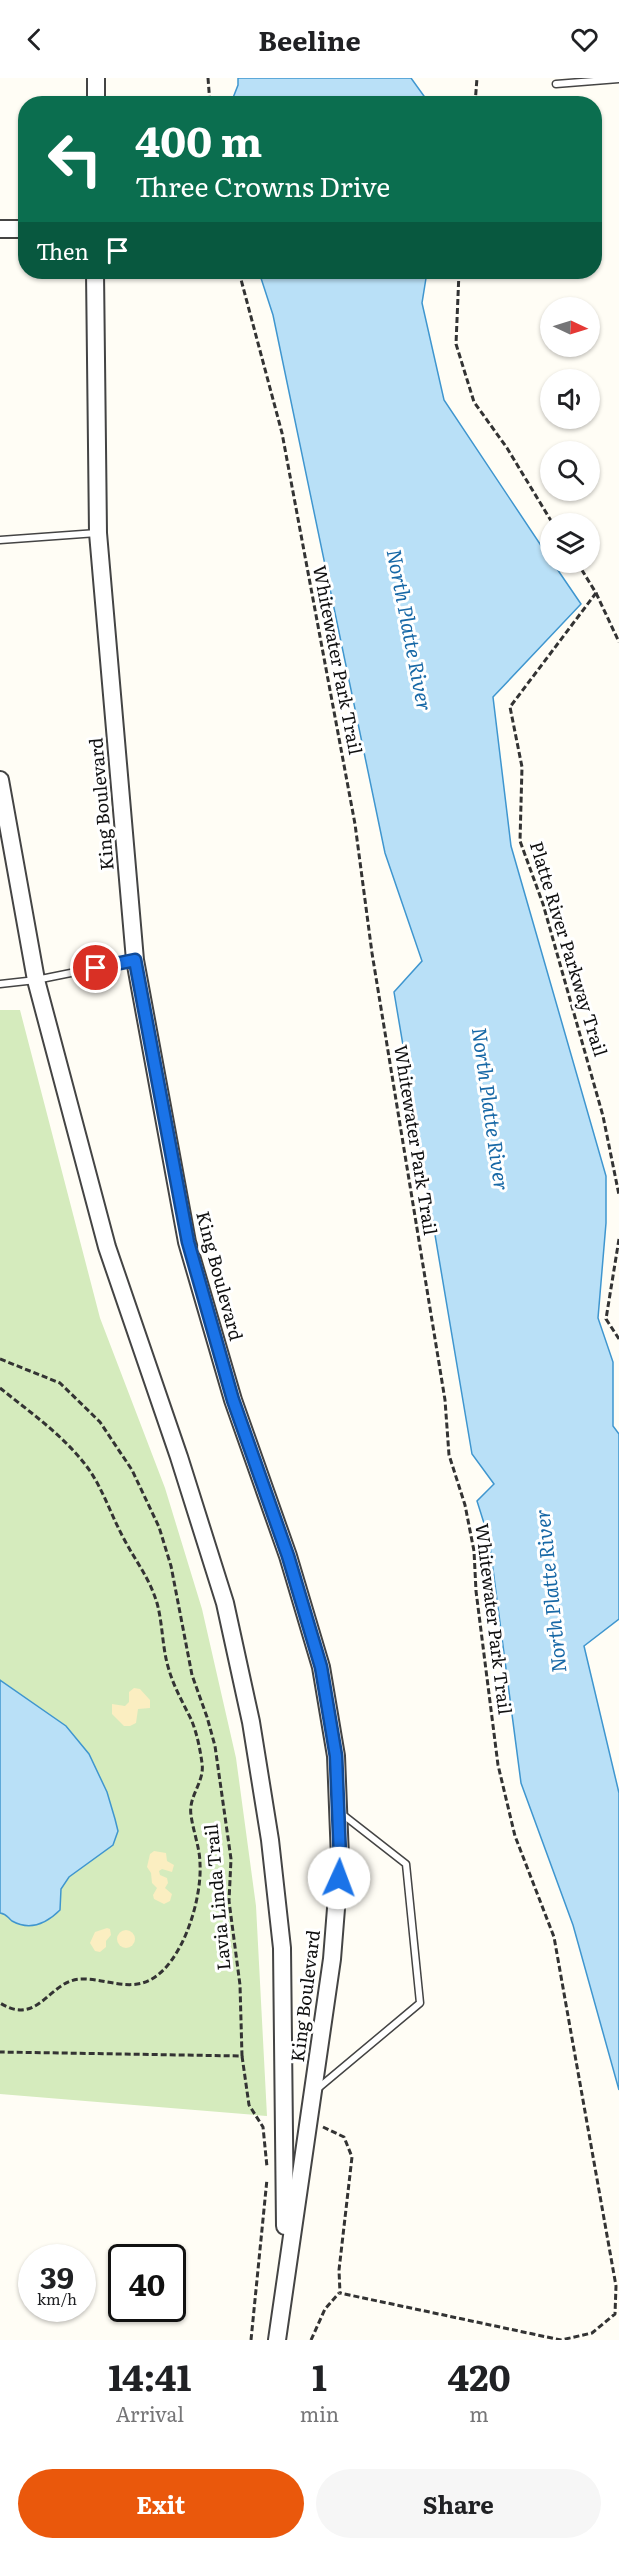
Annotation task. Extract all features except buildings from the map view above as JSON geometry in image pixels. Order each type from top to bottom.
[{"type":"street","points":[[96,78],[96,96]]},
{"type":"street","points":[[0,229],[18,229]]},
{"type":"street","name":"King Boulevard","points":[[95,279],[98,533],[135,960],[188,1242],[233,1400],[288,1556],[321,1667],[336,1756],[340,1858],[332,1959],[277,2340]]},
{"type":"street","name":"King Boulevard","points":[[0,780],[36,980],[107,1247],[225,1603],[251,1722],[270,1840],[282,1948],[285,2275]]},
{"type":"lane","points":[[556,84],[619,79]]},
{"type":"lane","points":[[0,540],[98,533]]},
{"type":"lane","points":[[0,984],[36,980],[135,960]]},
{"type":"lane","points":[[314,2092],[420,2003],[406,1864],[338,1810]]},
{"type":"path","points":[[208,78],[209,96]]},
{"type":"path","points":[[476,96],[477,78]]},
{"type":"path","name":"Whitewater Park Trail","points":[[241,279],[282,433],[355,824],[373,965],[445,1400],[449,1455],[465,1505],[474,1551],[476,1591],[498,1765],[515,1836],[554,1937],[616,2286],[615,2314],[592,2333],[561,2340],[340,2293]]},
{"type":"path","points":[[459,279],[456,345],[474,402],[507,448],[546,513]]},
{"type":"path","points":[[584,573],[619,642]]},
{"type":"path","name":"Platte River Parkway Trail","points":[[596,594],[510,707],[522,767],[520,841],[543,904],[596,1094],[619,1195]]},
{"type":"path","points":[[619,1239],[606,1319],[619,1339]]},
{"type":"path","name":"Lavia Linda Trail","points":[[0,1359],[60,1383],[92,1414],[108,1433],[132,1470],[159,1527],[171,1566],[192,1675],[215,1746],[231,1859],[229,1900],[240,1985],[242,2056]]},
{"type":"path","points":[[0,1388],[57,1435],[82,1460],[105,1498],[125,1541],[151,1582],[159,1609],[168,1669],[192,1721],[202,1772],[193,1796],[191,1810],[200,1862],[198,1891],[187,1931],[165,1967],[150,1980],[130,1985],[92,1979],[72,1980],[36,2006],[20,2011],[12,2010],[0,2003]]},
{"type":"path","points":[[0,2052],[242,2056],[249,2105],[263,2127],[268,2173],[251,2340]]},
{"type":"path","points":[[309,2121],[344,2137],[352,2157],[339,2270],[340,2293],[325,2309],[311,2340]]},
{"type":"green space","points":[[0,1010],[20,1010],[100,1318],[165,1488],[202,1609],[236,1758],[256,1906],[267,2116],[0,2094]]},
{"type":"sand","points":[[134,1688],[140,1689],[150,1700],[150,1708],[138,1709],[136,1723],[124,1726],[112,1714],[112,1704],[125,1706],[129,1702],[129,1692]]},
{"type":"sand","points":[[154,1851],[166,1853],[167,1861],[174,1865],[172,1872],[162,1869],[159,1871],[160,1875],[167,1878],[168,1883],[165,1888],[172,1894],[170,1901],[164,1904],[154,1899],[153,1895],[157,1888],[152,1883],[151,1873],[147,1867],[150,1854]]},
{"type":"sand","points":[[110,1929],[111,1935],[106,1941],[106,1947],[100,1952],[95,1951],[90,1943],[95,1932]]},
{"type":"sand","points":[[126,1930],[132,1933],[135,1939],[132,1945],[126,1948],[120,1945],[117,1939],[120,1933]]},
{"type":"water","points":[[238,78],[411,78],[424,96],[234,96]]},
{"type":"water","name":"North Platte River","points":[[261,279],[426,279],[422,303],[444,400],[540,544],[540,573],[560,573],[581,604],[493,697],[511,846],[606,1176],[606,1223],[598,1318],[613,1362],[613,1426],[619,1434],[619,1619],[584,1646],[619,1793],[619,2090],[573,1925],[521,1783],[489,1539],[477,1501],[494,1484],[472,1454],[394,992],[422,961],[385,853],[273,315]]},
{"type":"water","points":[[0,1680],[66,1726],[89,1754],[107,1792],[118,1831],[113,1845],[69,1877],[61,1889],[60,1910],[50,1919],[32,1925],[19,1924],[0,1913]]},
{"type":"route","points":[[96,968],[135,960],[188,1242],[233,1400],[288,1556],[321,1667],[336,1756],[339,1878]]}]
